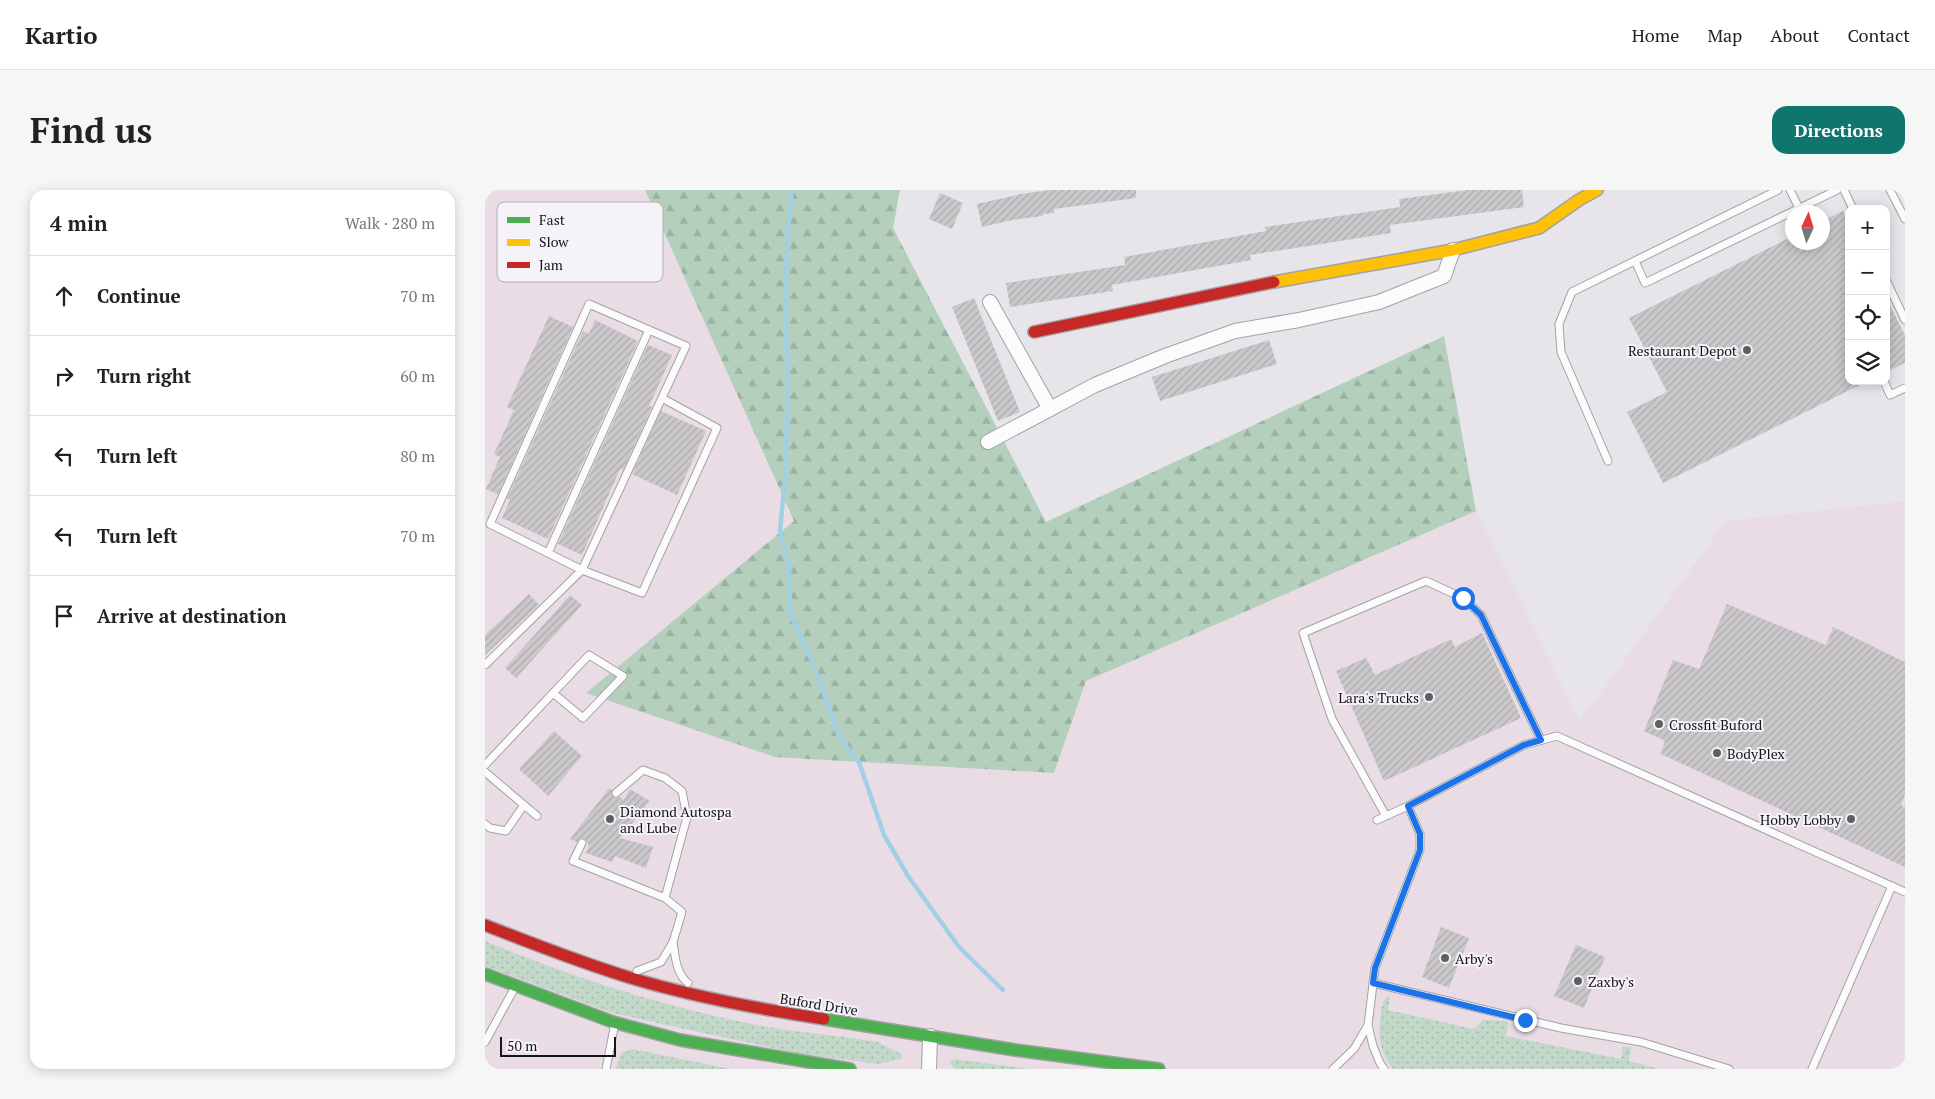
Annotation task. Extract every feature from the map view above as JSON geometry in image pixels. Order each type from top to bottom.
[{"type":"main road","points":[[1034,332],[1251,286],[1453,250],[1539,228],[1597,190]]},
{"type":"main road","name":"Buford Drive","points":[[485,925],[619,974],[786,1014],[1015,1050],[1159,1069]]},
{"type":"main road","points":[[485,974],[615,1022],[680,1040],[850,1069]]},
{"type":"street","points":[[987,442],[1095,385],[1165,356],[1235,331],[1299,320],[1379,302],[1444,276],[1453,250]]},
{"type":"street","points":[[990,302],[1050,409]]},
{"type":"street","points":[[929,1069],[930,1036]]},
{"type":"lane","points":[[1608,461],[1561,352],[1559,324],[1571,292],[1778,190]]},
{"type":"lane","points":[[1790,190],[1798,205]]},
{"type":"lane","points":[[1809,205],[1837,190]]},
{"type":"lane","points":[[1844,190],[1851,205]]},
{"type":"lane","points":[[1890,190],[1905,219]]},
{"type":"lane","points":[[1635,261],[1645,283],[1785,217]]},
{"type":"lane","points":[[1890,288],[1905,320]]},
{"type":"lane","points":[[485,665],[582,570],[686,346],[589,304],[490,524],[582,570],[642,593],[717,428],[662,398]]},
{"type":"lane","points":[[549,554],[649,330]]},
{"type":"lane","points":[[1886,385],[1890,394],[1905,388]]},
{"type":"lane","points":[[1386,816],[1332,720],[1303,633],[1427,581],[1463,598],[1481,615],[1541,740]]},
{"type":"lane","points":[[485,765],[553,693],[589,655],[623,676],[583,718],[553,693]]},
{"type":"lane","points":[[1377,820],[1408,806],[1524,745],[1557,736],[1905,892]]},
{"type":"lane","points":[[616,794],[643,770],[665,778],[682,791],[687,817],[665,898]]},
{"type":"lane","points":[[485,772],[537,816]]},
{"type":"lane","points":[[485,824],[490,828],[505,830],[524,805]]},
{"type":"lane","points":[[1384,1069],[1373,1046],[1368,1026],[1375,968],[1420,850],[1420,834],[1408,806]]},
{"type":"lane","points":[[582,843],[573,861],[665,898],[682,912],[673,942],[661,962],[640,970],[619,974]]},
{"type":"lane","points":[[1812,1069],[1892,886]]},
{"type":"lane","points":[[673,942],[677,964],[683,979],[709,997]]},
{"type":"lane","points":[[1373,983],[1561,1028],[1641,1042],[1729,1069]]},
{"type":"lane","points":[[485,1042],[515,986]]},
{"type":"lane","points":[[606,1069],[615,1022]]},
{"type":"lane","points":[[1333,1069],[1354,1050],[1368,1026]]},
{"type":"shaded area","points":[[485,190],[645,190],[650,202],[497,202],[497,282],[663,282],[663,230],[794,521],[587,692],[1053,773],[1086,681],[1476,511],[1580,721],[1726,521],[1905,501],[1905,1069],[485,1069]]},
{"type":"green space","points":[[645,190],[900,190],[893,228],[1046,522],[1444,336],[1476,511],[1086,681],[1054,773],[775,757],[586,693],[794,521],[663,230],[663,202],[650,202]]},
{"type":"green space","points":[[485,941],[548,966],[612,988],[676,1006],[759,1025],[878,1042],[902,1054],[902,1057],[901,1059],[879,1064],[795,1053],[612,1013],[485,966]]},
{"type":"green space","points":[[1388,996],[1390,998],[1388,1010],[1474,1029],[1483,1020],[1505,1021],[1508,1023],[1506,1036],[1621,1059],[1623,1047],[1631,1047],[1629,1061],[1659,1069],[1393,1069],[1382,1049],[1380,1036],[1382,1006]]},
{"type":"green space","points":[[632,1049],[731,1069],[616,1069],[621,1053]]},
{"type":"green space","points":[[954,1059],[1029,1069],[956,1069],[950,1064]]},
{"type":"building","points":[[1049,190],[1136,190],[1136,198],[1054,209],[1054,213],[1043,214],[1043,216],[1012,220],[982,227],[977,204]]},
{"type":"building","points":[[1468,190],[1522,190],[1524,207],[1390,225],[1391,233],[1250,255],[1251,260],[1112,285],[1113,291],[1010,307],[1006,283],[1125,265],[1124,257],[1266,231],[1265,227],[1400,207],[1399,199]]},
{"type":"building","points":[[940,193],[963,203],[952,229],[929,219]]},
{"type":"building","name":"Restaurant Depot","points":[[1843,211],[1845,215],[1845,385],[1860,385],[1663,483],[1627,412],[1667,392],[1629,318],[1785,240],[1785,250],[1830,250],[1830,218]]},
{"type":"building","points":[[974,298],[1020,412],[998,421],[952,307]]},
{"type":"building","points":[[1890,306],[1905,335],[1905,363],[1890,370]]},
{"type":"building","points":[[549,316],[573,327],[498,494],[486,489],[500,457],[494,454],[514,410],[507,407]]},
{"type":"building","points":[[595,320],[638,341],[548,539],[502,518],[510,500],[507,499],[583,331],[589,334]]},
{"type":"building","points":[[1269,340],[1277,364],[1160,401],[1152,377]]},
{"type":"building","points":[[648,345],[672,355],[649,406],[652,407],[623,470],[620,469],[582,555],[558,544]]},
{"type":"building","points":[[661,411],[706,431],[677,495],[632,474]]},
{"type":"building","points":[[529,594],[539,605],[485,655],[485,635]]},
{"type":"building","points":[[570,595],[582,605],[516,678],[505,668]]},
{"type":"building","points":[[1727,604],[1826,645],[1833,627],[1905,662],[1905,795],[1901,805],[1905,807],[1905,867],[1661,754],[1665,741],[1644,731],[1673,660],[1699,669]]},
{"type":"building","name":"Lara's Trucks","points":[[1482,633],[1521,718],[1384,781],[1336,671],[1366,658],[1375,675],[1451,639],[1455,647]]},
{"type":"building","points":[[554,731],[582,756],[548,796],[519,769]]},
{"type":"building","name":"Diamond Autospa and Lube","points":[[609,788],[612,790],[612,796],[615,798],[620,797],[624,800],[630,789],[650,801],[620,838],[653,847],[646,868],[615,856],[612,862],[586,853],[589,846],[585,839],[580,838],[577,842],[570,839]]},
{"type":"building","name":"Arby's","points":[[1441,927],[1469,938],[1449,988],[1422,977]]},
{"type":"building","name":"Zaxby's","points":[[1576,945],[1605,957],[1584,1008],[1554,996]]},
{"type":"waterway","points":[[792,190],[785,301],[788,389],[785,478],[780,531],[789,567],[790,612],[814,666],[840,739],[859,762],[884,835],[908,876],[959,947],[1003,990]]},
{"type":"traffic: fast","points":[[485,974],[613,1022],[680,1040],[850,1069]]},
{"type":"traffic: fast","points":[[824,1019],[1015,1050],[1159,1069]]},
{"type":"traffic: slow","points":[[1274,282],[1453,250],[1539,228],[1597,190]]},
{"type":"traffic: jam","points":[[1034,332],[1274,282]]},
{"type":"traffic: jam","points":[[485,925],[576,960],[655,985],[727,1002],[824,1019]]},
{"type":"place","name":"Restaurant Depot","points":[[1747,350]]},
{"type":"place","name":"Lara's Trucks","points":[[1429,697]]},
{"type":"place","name":"Crossfit Buford","points":[[1659,724]]},
{"type":"place","name":"BodyPlex","points":[[1717,753]]},
{"type":"place","name":"Diamond Autospa and Lube","points":[[610,819]]},
{"type":"place","name":"Hobby Lobby","points":[[1851,819]]},
{"type":"place","name":"Arby's","points":[[1445,958]]},
{"type":"place","name":"Zaxby's","points":[[1578,981]]},
{"type":"route","points":[[1463,598],[1481,615],[1541,740],[1524,745],[1408,806],[1420,834],[1420,850],[1375,968],[1373,983],[1525,1020]]}]
